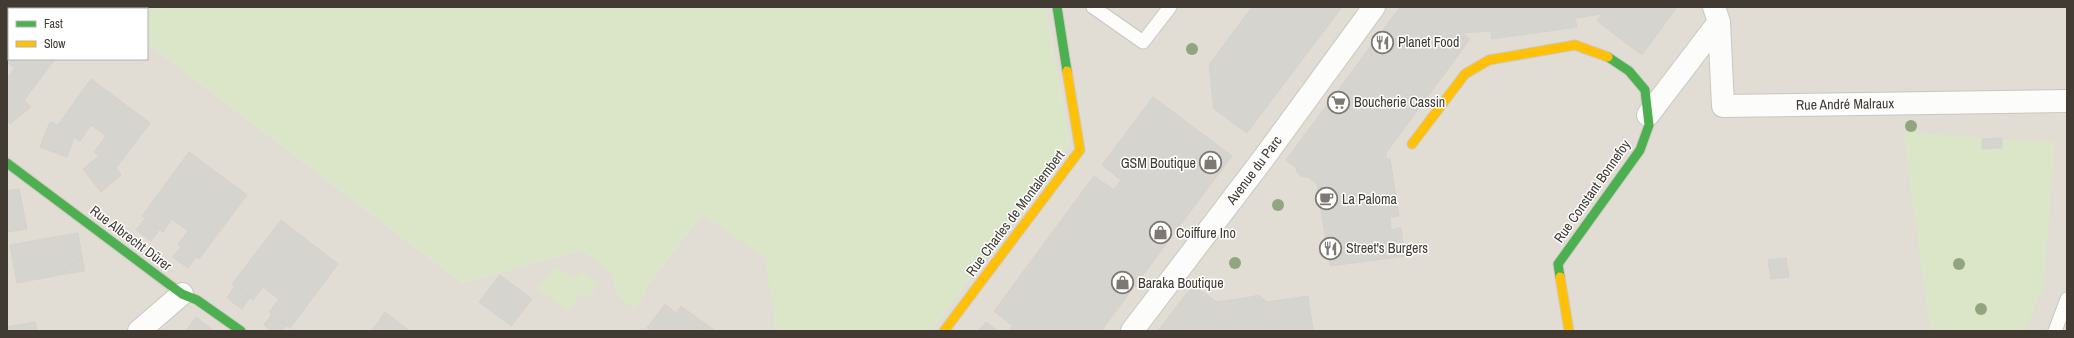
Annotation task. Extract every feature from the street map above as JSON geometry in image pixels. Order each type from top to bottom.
[{"type":"street","name":"Rue Charles de Montalembert","points":[[944,331],[1080,150],[1057,7]]},
{"type":"street","name":"Avenue du Parc","points":[[1132,331],[1263,158],[1374,7]]},
{"type":"street","name":"Rue André Malraux","points":[[1717,14],[1723,106],[2067,101]]},
{"type":"street","points":[[1648,115],[1717,14]]},
{"type":"street","name":"Rue Constant Bonnefoy","points":[[1412,144],[1465,74],[1489,60],[1575,45],[1604,54],[1629,71],[1645,90],[1649,125],[1640,150],[1558,264],[1568,331]]},
{"type":"street","name":"Rue Albrecht Dürer","points":[[7,163],[182,294],[197,300],[241,331]]},
{"type":"street","points":[[139,331],[182,294]]},
{"type":"lane","points":[[1093,7],[1143,42],[1170,7]]},
{"type":"lane","points":[[2055,331],[2067,299]]},
{"type":"shaded area","points":[[7,7],[100,7],[101,8],[8,8],[8,60],[148,60],[148,44],[462,283],[582,250],[612,272],[618,296],[645,295],[644,290],[702,214],[766,258],[776,331],[7,331]]},
{"type":"shaded area","points":[[1046,7],[2067,7],[2067,331],[931,331],[1070,144]]},
{"type":"green space","points":[[100,7],[1046,7],[1070,144],[931,331],[776,331],[765,258],[702,214],[644,290],[645,295],[634,308],[618,296],[612,272],[582,250],[462,283],[148,44],[148,8]]},
{"type":"green space","points":[[1903,132],[2055,142],[2044,285],[2025,331],[1930,331]]},
{"type":"green space","points":[[555,265],[574,279],[581,271],[599,284],[588,299],[581,293],[568,312],[538,289]]},
{"type":"building","points":[[1252,7],[1342,7],[1247,133],[1214,109],[1209,65]]},
{"type":"building","points":[[1400,7],[1677,7],[1642,55],[1597,21],[1602,14],[1575,18],[1577,27],[1492,39],[1491,31],[1463,33],[1470,39],[1386,153],[1386,159],[1390,159],[1399,216],[1390,217],[1391,230],[1401,228],[1405,256],[1330,266],[1317,184],[1286,160]]},
{"type":"building","points":[[7,17],[8,60],[54,60],[24,100],[31,107],[10,124],[7,120],[7,78],[15,68],[7,62]]},
{"type":"building","points":[[91,79],[150,123],[116,168],[121,175],[101,192],[83,169],[99,156],[94,152],[106,136],[91,125],[80,141],[74,137],[67,157],[40,147],[50,122],[58,125]]},
{"type":"building","points":[[1153,97],[1232,156],[1101,331],[1009,331],[1013,326],[994,311],[1094,176],[1114,190],[1121,180],[1102,165]]},
{"type":"building","points":[[2002,138],[2002,148],[1982,149],[1982,139]]},
{"type":"building","points":[[189,152],[247,195],[199,259],[178,244],[188,231],[172,219],[163,232],[142,216]]},
{"type":"building","points":[[1297,168],[1308,177],[1301,176],[1296,171]]},
{"type":"building","points":[[19,189],[27,229],[7,232],[7,191]]},
{"type":"building","points":[[145,219],[159,230],[151,241],[136,230]]},
{"type":"building","points":[[281,220],[338,264],[290,328],[269,312],[279,299],[263,287],[253,300],[232,284]]},
{"type":"building","points":[[78,233],[82,257],[59,275],[17,283],[10,245]]},
{"type":"building","points":[[181,246],[196,257],[188,268],[173,257]]},
{"type":"building","points":[[82,257],[84,271],[59,275]]},
{"type":"building","points":[[1786,258],[1789,277],[1771,279],[1768,260]]},
{"type":"building","points":[[500,275],[532,299],[511,326],[479,302]]},
{"type":"building","points":[[1193,285],[1217,302],[1251,297],[1259,303],[1308,296],[1313,331],[1158,331]]},
{"type":"building","points":[[235,286],[250,297],[242,309],[227,298]]},
{"type":"building","points":[[1258,295],[1266,301],[1259,303],[1251,297]]},
{"type":"building","points":[[665,304],[702,331],[650,331],[647,328]]},
{"type":"building","points":[[681,306],[714,330],[702,331],[676,313]]},
{"type":"building","points":[[385,312],[407,329],[406,331],[372,331]]},
{"type":"building","points":[[272,314],[287,325],[282,331],[272,331],[264,325]]},
{"type":"building","points":[[196,317],[201,321],[214,331],[186,331]]},
{"type":"building","points":[[35,322],[37,331],[7,331],[7,327]]},
{"type":"building","points":[[986,322],[998,331],[978,331]]},
{"type":"traffic: fast","points":[[1057,7],[1067,71]]},
{"type":"traffic: fast","points":[[1560,277],[1558,264],[1640,150],[1649,125],[1645,90],[1629,71],[1608,57]]},
{"type":"traffic: fast","points":[[7,163],[182,294],[197,300],[241,331]]},
{"type":"traffic: slow","points":[[1412,144],[1465,74],[1489,60],[1575,45],[1608,57]]},
{"type":"traffic: slow","points":[[944,331],[1080,150],[1067,71]]},
{"type":"traffic: slow","points":[[1560,277],[1569,331]]},
{"type":"place","name":"Planet Food","points":[[1383,42]]},
{"type":"place","name":"Boucherie Cassin","points":[[1339,102]]},
{"type":"place","name":"GSM Boutique","points":[[1211,163]]},
{"type":"place","name":"La Paloma","points":[[1326,199]]},
{"type":"place","name":"Coiffure Ino","points":[[1160,233]]},
{"type":"place","name":"Street's Burgers","points":[[1330,248]]},
{"type":"place","name":"Baraka Boutique","points":[[1123,283]]}]
